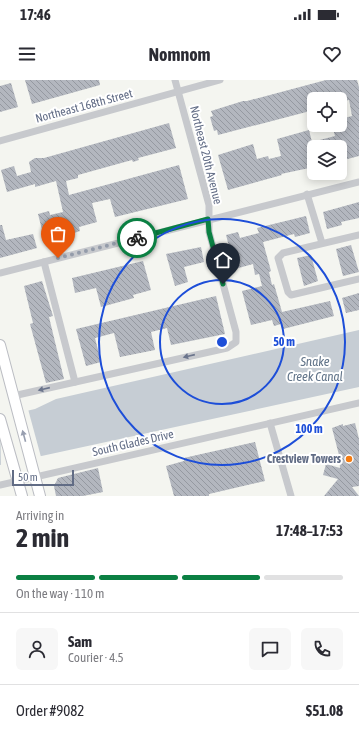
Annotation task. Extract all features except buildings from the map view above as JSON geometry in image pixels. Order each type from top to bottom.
[{"type":"street","name":"Northeast 20th Avenue","points":[[76,382],[228,348],[236,342],[236,332],[209,232],[209,205],[175,80]]},
{"type":"street","name":"Northeast 168th Street","points":[[0,140],[220,80]]},
{"type":"street","points":[[0,273],[208,219],[359,182]]},
{"type":"street","points":[[307,194],[322,243]]},
{"type":"street","points":[[359,235],[322,243],[279,255],[278,258],[288,292],[295,295],[359,279]]},
{"type":"street","points":[[13,396],[76,382],[44,262]]},
{"type":"street","points":[[0,345],[40,496]]},
{"type":"street","name":"South Glades Drive","points":[[0,485],[359,403]]},
{"type":"street","points":[[0,419],[22,496]]},
{"type":"street","points":[[270,423],[291,496]]},
{"type":"water","name":"Snake Creek Canal","points":[[359,330],[359,387],[0,465],[0,417],[35,409],[56,399]]},
{"type":"pier","points":[[28,409],[41,457],[1,466],[0,416]]},
{"type":"way so far","points":[[58,258],[137,238]]},
{"type":"place","name":"Crestview Towers","points":[[349,459]]},
{"type":"route","points":[[137,238],[208,219],[209,232],[223,284]]}]
